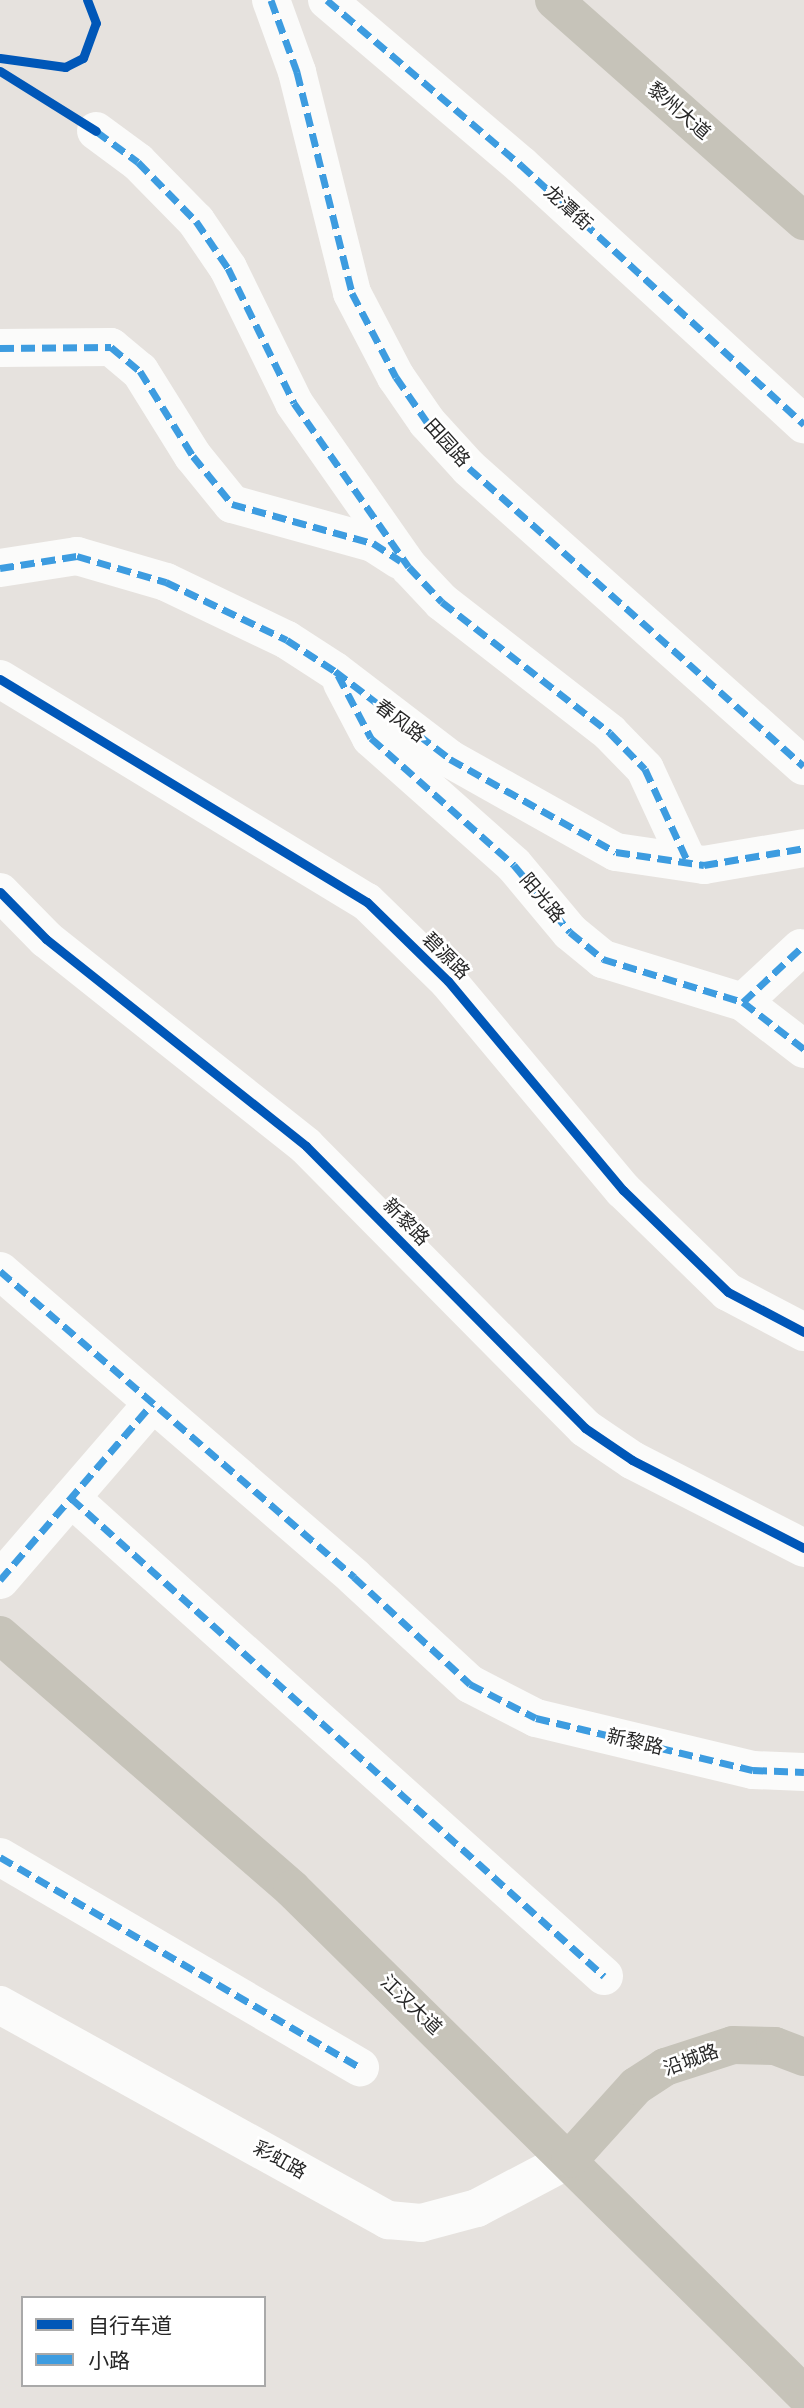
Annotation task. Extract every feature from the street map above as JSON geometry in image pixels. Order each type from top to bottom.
[{"type":"main road","name":"黎州大道","points":[[554,0],[804,221]]},
{"type":"main road","name":"江汉大道","points":[[0,1635],[292,1889],[570,2159],[804,2394]]},
{"type":"main road","name":"沿城路","points":[[570,2159],[636,2086],[665,2067],[733,2045],[775,2046],[804,2057]]},
{"type":"street","name":"田园路","points":[[271,0],[297,72],[352,293],[412,400],[469,468],[804,766]]},
{"type":"street","name":"龙潭街","points":[[327,0],[521,164],[804,424]]},
{"type":"street","points":[[96,131],[138,162],[196,221],[228,268],[294,403],[409,567]]},
{"type":"street","points":[[0,348],[111,347],[140,371],[192,456],[232,504],[373,543],[409,567],[472,628],[610,733],[645,769],[688,862]]},
{"type":"street","name":"春风路","points":[[0,568],[77,556],[166,582],[287,640],[335,671],[450,759],[616,852],[704,864],[804,848]]},
{"type":"street","name":"阳光路","points":[[335,671],[371,738],[514,865],[570,932],[594,952],[651,975],[743,1002],[804,1049]]},
{"type":"street","name":"碧源路","points":[[0,679],[366,902],[449,981],[623,1190],[729,1292],[804,1332]]},
{"type":"street","name":"新黎路","points":[[0,892],[46,939],[306,1146],[585,1428],[632,1460],[804,1548]]},
{"type":"street","points":[[743,1002],[801,948]]},
{"type":"street","name":"新黎路","points":[[0,1271],[355,1577],[470,1684],[536,1718],[753,1770],[804,1772]]},
{"type":"street","points":[[0,1580],[152,1404]]},
{"type":"street","points":[[71,1498],[604,1976]]},
{"type":"street","points":[[0,1857],[360,2067]]},
{"type":"street","name":"彩虹路","points":[[0,2005],[388,2220],[421,2223],[477,2208],[570,2159]]},
{"type":"marked path","points":[[271,0],[297,72],[352,293],[396,377],[427,422],[469,468],[804,766]]},
{"type":"marked path","points":[[327,0],[521,165],[804,424]]},
{"type":"marked path","points":[[96,131],[138,162],[196,221],[228,268],[294,403],[409,567],[442,602],[610,733],[645,769],[688,862]]},
{"type":"marked path","points":[[0,348],[111,347],[140,371],[193,456],[232,504],[373,543],[401,561]]},
{"type":"marked path","points":[[0,568],[77,556],[166,582],[287,640],[335,671],[450,759],[616,852],[704,865],[804,848]]},
{"type":"marked path","points":[[338,675],[371,738],[514,865],[570,932],[603,959],[743,1002],[804,1049]]},
{"type":"marked path","points":[[743,1002],[801,948]]},
{"type":"marked path","points":[[0,1271],[354,1577],[470,1684],[536,1718],[753,1770],[804,1772]]},
{"type":"marked path","points":[[0,1580],[152,1404]]},
{"type":"marked path","points":[[71,1498],[604,1976]]},
{"type":"marked path","points":[[0,1857],[360,2067]]},
{"type":"cycle path","points":[[0,58],[65,67],[83,58],[96,23],[87,0]]},
{"type":"cycle path","points":[[0,71],[96,131]]},
{"type":"cycle path","points":[[0,679],[367,902],[448,981],[623,1190],[728,1292],[804,1332]]},
{"type":"cycle path","points":[[0,892],[46,939],[306,1146],[585,1428],[632,1460],[804,1548]]}]
